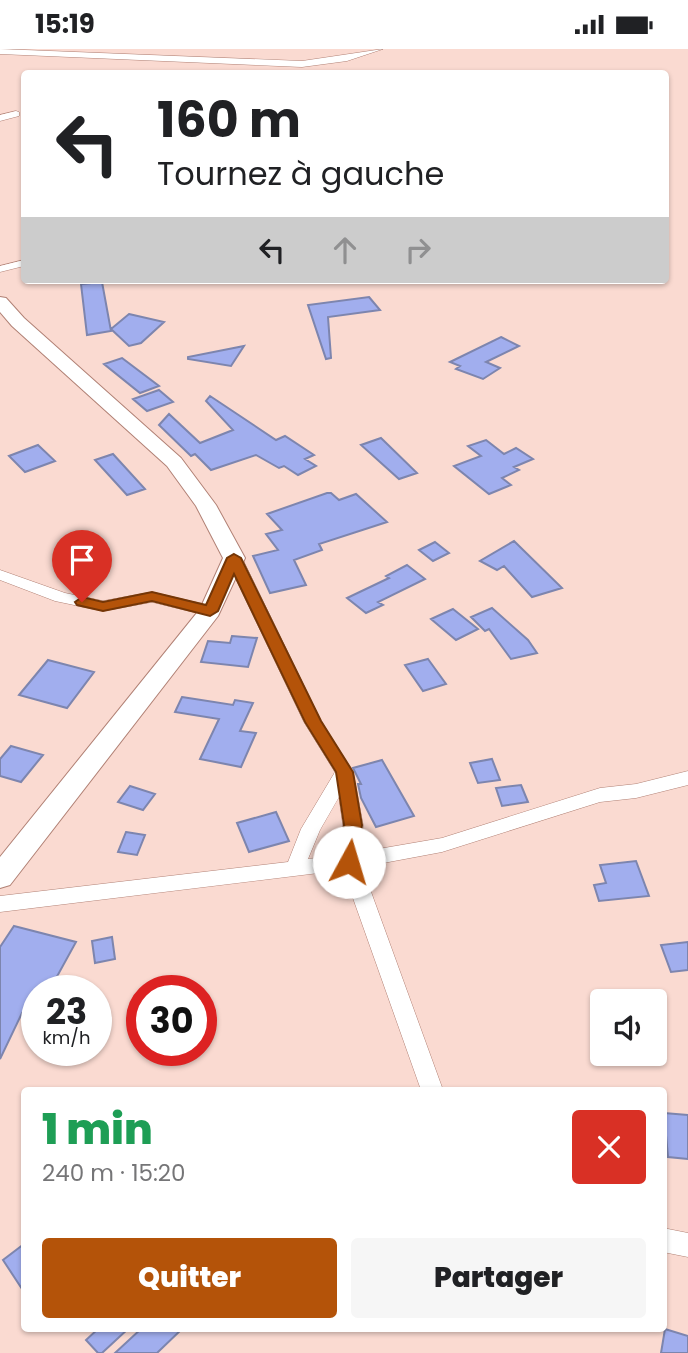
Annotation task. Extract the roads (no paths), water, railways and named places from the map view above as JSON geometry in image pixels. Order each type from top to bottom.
[{"type":"street","points":[[0,51],[302,64],[347,58],[379,49]]},
{"type":"street","points":[[0,118],[16,114]]},
{"type":"street","points":[[0,269],[21,264]]},
{"type":"street","points":[[0,302],[18,322],[174,462],[206,505],[313,722],[344,772],[353,825],[349,862],[431,1087]]},
{"type":"street","points":[[0,877],[210,611],[234,558]]},
{"type":"street","points":[[0,575],[61,597],[103,606],[152,597],[210,611]]},
{"type":"street","points":[[294,870],[311,829],[344,772]]},
{"type":"street","points":[[0,904],[294,870],[442,845],[600,795],[636,791],[688,778]]},
{"type":"street","points":[[667,1241],[688,1245]]}]
